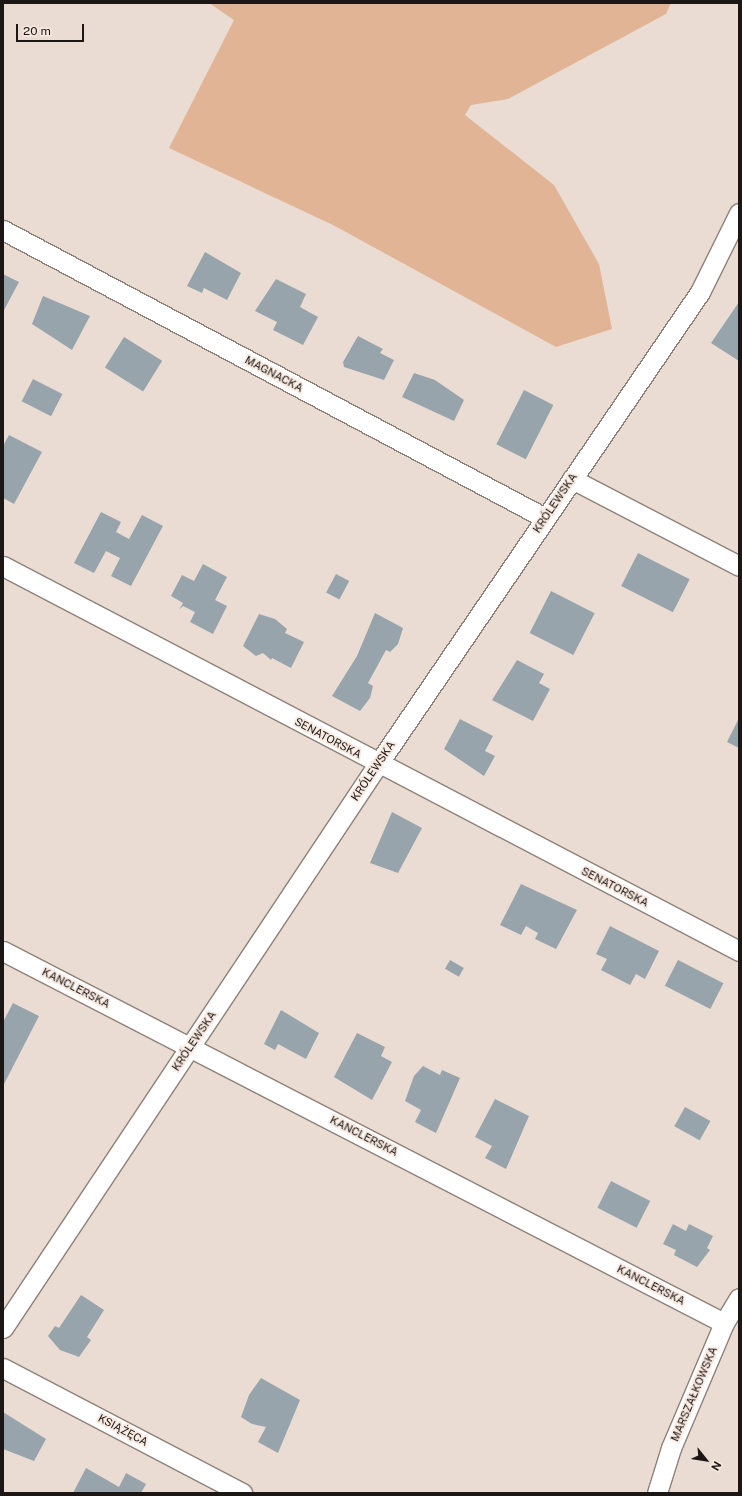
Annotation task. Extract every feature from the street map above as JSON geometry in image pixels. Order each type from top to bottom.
[{"type":"street","name":"KRÓLEWSKA","points":[[3,1328],[378,764],[700,292],[739,213]]},
{"type":"street","name":"MAGNACKA","points":[[3,230],[545,518]]},
{"type":"street","points":[[572,479],[739,566]]},
{"type":"street","name":"SENATORSKA","points":[[3,566],[378,764],[739,951]]},
{"type":"street","name":"KANCLERSKA","points":[[3,950],[724,1323]]},
{"type":"street","name":"MARSZAŁKOWSKA","points":[[657,1493],[671,1448],[724,1323],[739,1298]]},
{"type":"street","name":"KSIĄŻĘCA","points":[[3,1368],[242,1493]]},
{"type":"shaded area","points":[[209,3],[671,3],[666,14],[508,99],[471,105],[465,115],[554,185],[599,264],[612,329],[556,347],[333,225],[169,148],[234,20]]},
{"type":"building","points":[[205,252],[241,273],[227,300],[204,288],[202,293],[187,286]]},
{"type":"building","points":[[3,274],[19,282],[3,312]]},
{"type":"building","points":[[276,279],[306,294],[300,307],[318,317],[303,345],[273,330],[277,322],[255,311]]},
{"type":"building","points":[[43,296],[90,316],[72,350],[32,324]]},
{"type":"building","points":[[739,302],[739,361],[711,343]]},
{"type":"building","points":[[358,336],[383,349],[380,353],[394,360],[384,380],[344,367],[343,362]]},
{"type":"building","points":[[124,337],[162,361],[143,391],[105,368]]},
{"type":"building","points":[[414,373],[435,380],[464,400],[454,421],[402,397]]},
{"type":"building","points":[[33,379],[62,394],[51,416],[22,401]]},
{"type":"building","points":[[524,390],[553,405],[526,459],[496,444]]},
{"type":"building","points":[[9,435],[42,452],[14,504],[3,498],[3,446]]},
{"type":"building","points":[[101,512],[121,522],[116,532],[129,539],[142,515],[163,526],[131,586],[111,576],[120,558],[106,551],[94,573],[74,563]]},
{"type":"building","points":[[638,553],[690,579],[673,612],[621,586]]},
{"type":"building","points":[[203,564],[227,577],[215,600],[227,606],[213,634],[190,622],[195,612],[183,606],[179,610],[183,603],[171,596],[182,575],[194,581]]},
{"type":"building","points":[[336,574],[349,581],[339,600],[326,593]]},
{"type":"building","points":[[551,591],[595,613],[573,655],[530,633]]},
{"type":"building","points":[[375,613],[403,628],[398,644],[390,652],[386,650],[368,683],[373,686],[370,698],[360,711],[332,696],[357,656]]},
{"type":"building","points":[[259,614],[275,619],[287,629],[285,633],[304,642],[291,668],[272,658],[271,660],[263,653],[256,656],[243,646]]},
{"type":"building","points":[[517,660],[544,674],[539,683],[550,689],[533,721],[492,700]]},
{"type":"building","points":[[739,718],[739,748],[727,742]]},
{"type":"building","points":[[460,719],[493,736],[485,751],[495,756],[484,776],[444,749]]},
{"type":"building","points":[[392,812],[422,828],[398,873],[370,863]]},
{"type":"building","points":[[521,884],[577,910],[556,949],[535,939],[538,933],[526,926],[521,935],[500,925]]},
{"type":"building","points":[[610,926],[659,951],[645,979],[636,974],[630,985],[601,970],[607,959],[596,954]]},
{"type":"building","points":[[450,960],[464,968],[459,977],[445,969]]},
{"type":"building","points":[[678,960],[723,983],[710,1009],[665,986]]},
{"type":"building","points":[[13,1003],[39,1016],[3,1086],[3,1022]]},
{"type":"building","points":[[281,1010],[319,1033],[306,1059],[278,1044],[275,1050],[264,1044]]},
{"type":"building","points":[[357,1033],[385,1047],[381,1056],[392,1062],[372,1100],[334,1077]]},
{"type":"building","points":[[423,1066],[440,1075],[442,1070],[460,1078],[436,1133],[415,1122],[421,1110],[405,1101],[414,1076]]},
{"type":"building","points":[[495,1099],[529,1116],[506,1169],[485,1158],[492,1146],[475,1137]]},
{"type":"building","points":[[685,1107],[710,1121],[700,1140],[674,1126]]},
{"type":"building","points":[[611,1181],[650,1201],[637,1228],[597,1208]]},
{"type":"building","points":[[673,1224],[686,1231],[689,1224],[713,1236],[707,1248],[710,1250],[697,1267],[674,1255],[676,1250],[663,1244]]},
{"type":"building","points":[[81,1295],[104,1310],[87,1337],[91,1340],[79,1357],[60,1350],[48,1336],[55,1326],[59,1328]]},
{"type":"building","points":[[261,1378],[300,1400],[278,1453],[258,1442],[266,1427],[252,1424],[241,1417],[249,1395]]},
{"type":"building","points":[[3,1412],[46,1439],[34,1461],[3,1449]]},
{"type":"building","points":[[86,1468],[119,1487],[126,1473],[146,1484],[141,1493],[73,1493]]}]
